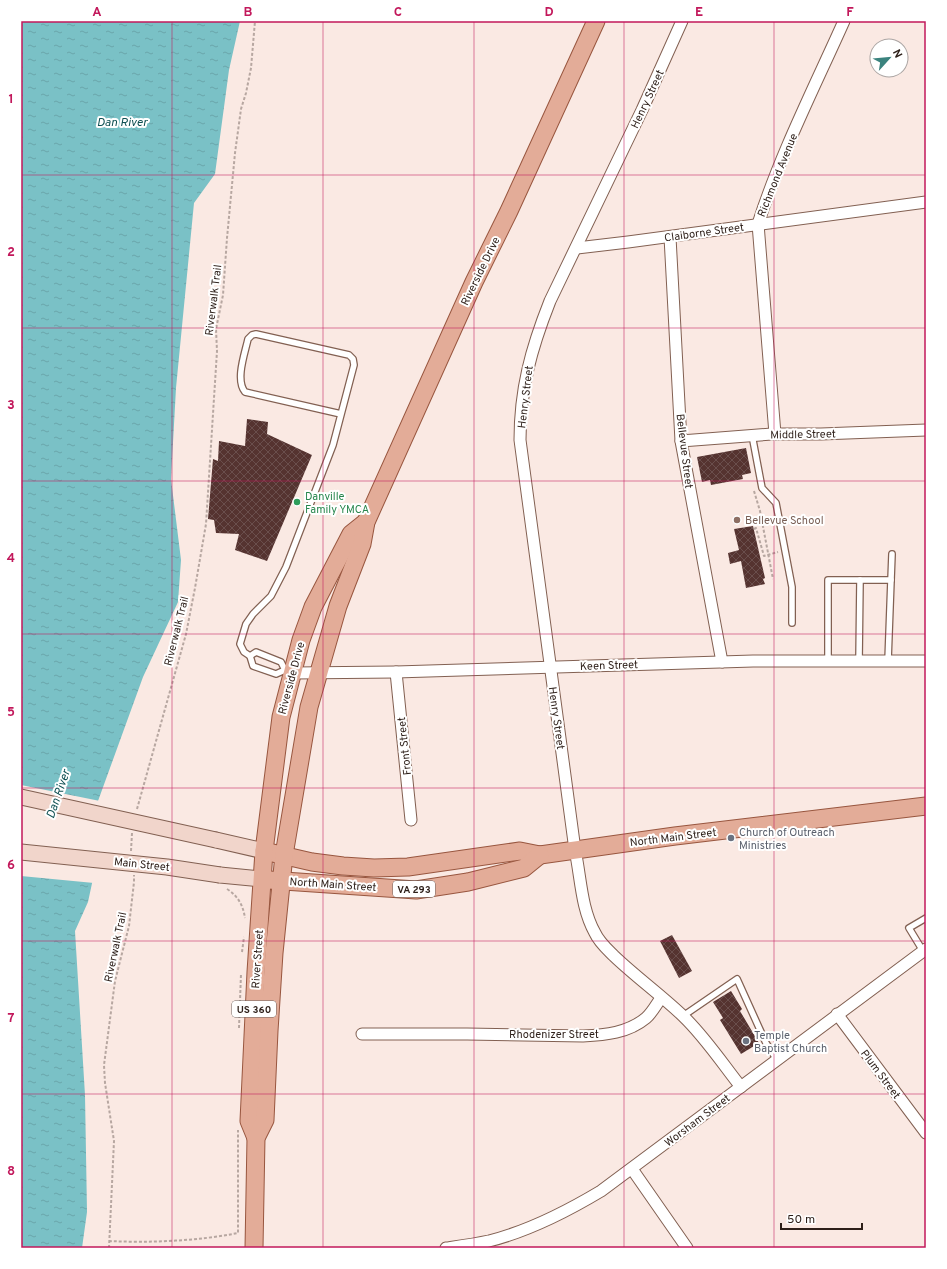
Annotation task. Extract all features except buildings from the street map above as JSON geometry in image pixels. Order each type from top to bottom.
[{"type":"main road","name":"Riverside Drive","points":[[284,856],[309,707],[338,606],[362,544],[366,522],[474,282],[509,211],[596,21]]},
{"type":"main road","name":"Riverside Drive","points":[[264,851],[281,717],[289,671],[313,607],[323,586],[351,534],[366,522]]},
{"type":"main road","name":"VA 293","points":[[21,798],[264,851]]},
{"type":"main road","name":"North Main Street","points":[[264,851],[343,866],[374,868],[408,867],[520,851],[540,855],[675,836],[926,806]]},
{"type":"main road","name":"River Street","points":[[254,1248],[256,1138],[249,1121],[264,851]]},
{"type":"main road","name":"Main Street","points":[[21,852],[166,867],[222,882],[262,879]]},
{"type":"main road","name":"North Main Street","points":[[262,879],[416,890],[468,882],[524,868],[540,855]]},
{"type":"main road","name":"River Street","points":[[256,1138],[265,1120],[269,1031],[284,856]]},
{"type":"street","name":"Henry Street","points":[[661,998],[600,942],[588,918],[583,898],[522,460],[520,416],[530,360],[550,301],[577,248],[682,21]]},
{"type":"street","name":"Richmond Avenue","points":[[775,434],[758,224],[786,151],[844,21]]},
{"type":"street","name":"Claiborne Street","points":[[577,248],[926,202]]},
{"type":"street","name":"Bellevue Street","points":[[670,236],[681,441],[722,662]]},
{"type":"street","name":"Middle Street","points":[[681,441],[775,434],[822,434],[926,430]]},
{"type":"street","name":"Keen Street","points":[[289,671],[396,672],[722,662],[926,661]]},
{"type":"street","name":"Front Street","points":[[396,672],[412,820]]},
{"type":"street","name":"Worsham Street","points":[[446,1248],[488,1241],[516,1233],[578,1205],[601,1191],[925,950]]},
{"type":"street","points":[[661,998],[683,1016],[698,1032],[741,1087]]},
{"type":"street","name":"Rhodenizer Street","points":[[362,1034],[602,1035],[635,1025],[646,1018],[661,998]]},
{"type":"street","name":"Plum Street","points":[[837,1014],[926,1133]]},
{"type":"street","points":[[632,1169],[687,1248]]},
{"type":"lane","points":[[250,656],[256,652],[275,659],[281,662],[289,671],[276,674],[253,666],[250,656],[244,652],[240,644],[246,624],[253,614],[271,596],[286,567],[333,445],[354,364],[353,359],[349,355],[256,334],[252,335],[248,339],[240,378],[242,388],[245,392],[341,414]]},
{"type":"lane","points":[[752,436],[762,488],[776,503],[792,587],[792,624]]},
{"type":"lane","points":[[888,661],[892,554]]},
{"type":"lane","points":[[828,661],[828,580],[891,580]]},
{"type":"lane","points":[[859,661],[860,580]]},
{"type":"lane","points":[[925,950],[909,928],[926,918]]},
{"type":"lane","points":[[683,1016],[737,979],[766,1043],[777,1060]]},
{"type":"path","name":"Riverwalk Trail","points":[[137,812],[186,634],[205,530],[217,351],[216,329],[223,295],[235,153],[241,109],[251,68],[254,21]]},
{"type":"path","points":[[762,488],[754,490],[760,511],[773,579]]},
{"type":"path","points":[[754,529],[756,528],[764,556],[768,555]]},
{"type":"path","points":[[132,830],[132,856]]},
{"type":"path","name":"Riverwalk Trail","points":[[109,1248],[114,1141],[105,1088],[104,1065],[115,981],[129,926],[134,882],[133,872]]},
{"type":"path","points":[[222,882],[240,902],[245,921]]},
{"type":"path","points":[[242,958],[244,936]]},
{"type":"path","points":[[239,1034],[238,1012],[241,969]]},
{"type":"path","points":[[109,1241],[147,1242],[201,1238],[238,1233],[238,1124]]},
{"type":"water","name":"Dan River","points":[[21,21],[240,21],[229,70],[215,174],[194,203],[176,388],[171,479],[181,560],[178,602],[143,677],[98,801],[100,846],[88,902],[75,931],[85,1095],[87,1212],[82,1248],[21,1248]]},
{"type":"pier","points":[[21,785],[100,801],[102,846],[94,883],[21,876]]},
{"type":"place","name":"Danville Family YMCA","points":[[297,502]]},
{"type":"place","name":"Bellevue School","points":[[737,520]]},
{"type":"place","name":"Church of Outreach Ministries","points":[[731,838]]},
{"type":"place","name":"Temple Baptist Church","points":[[746,1041]]}]
